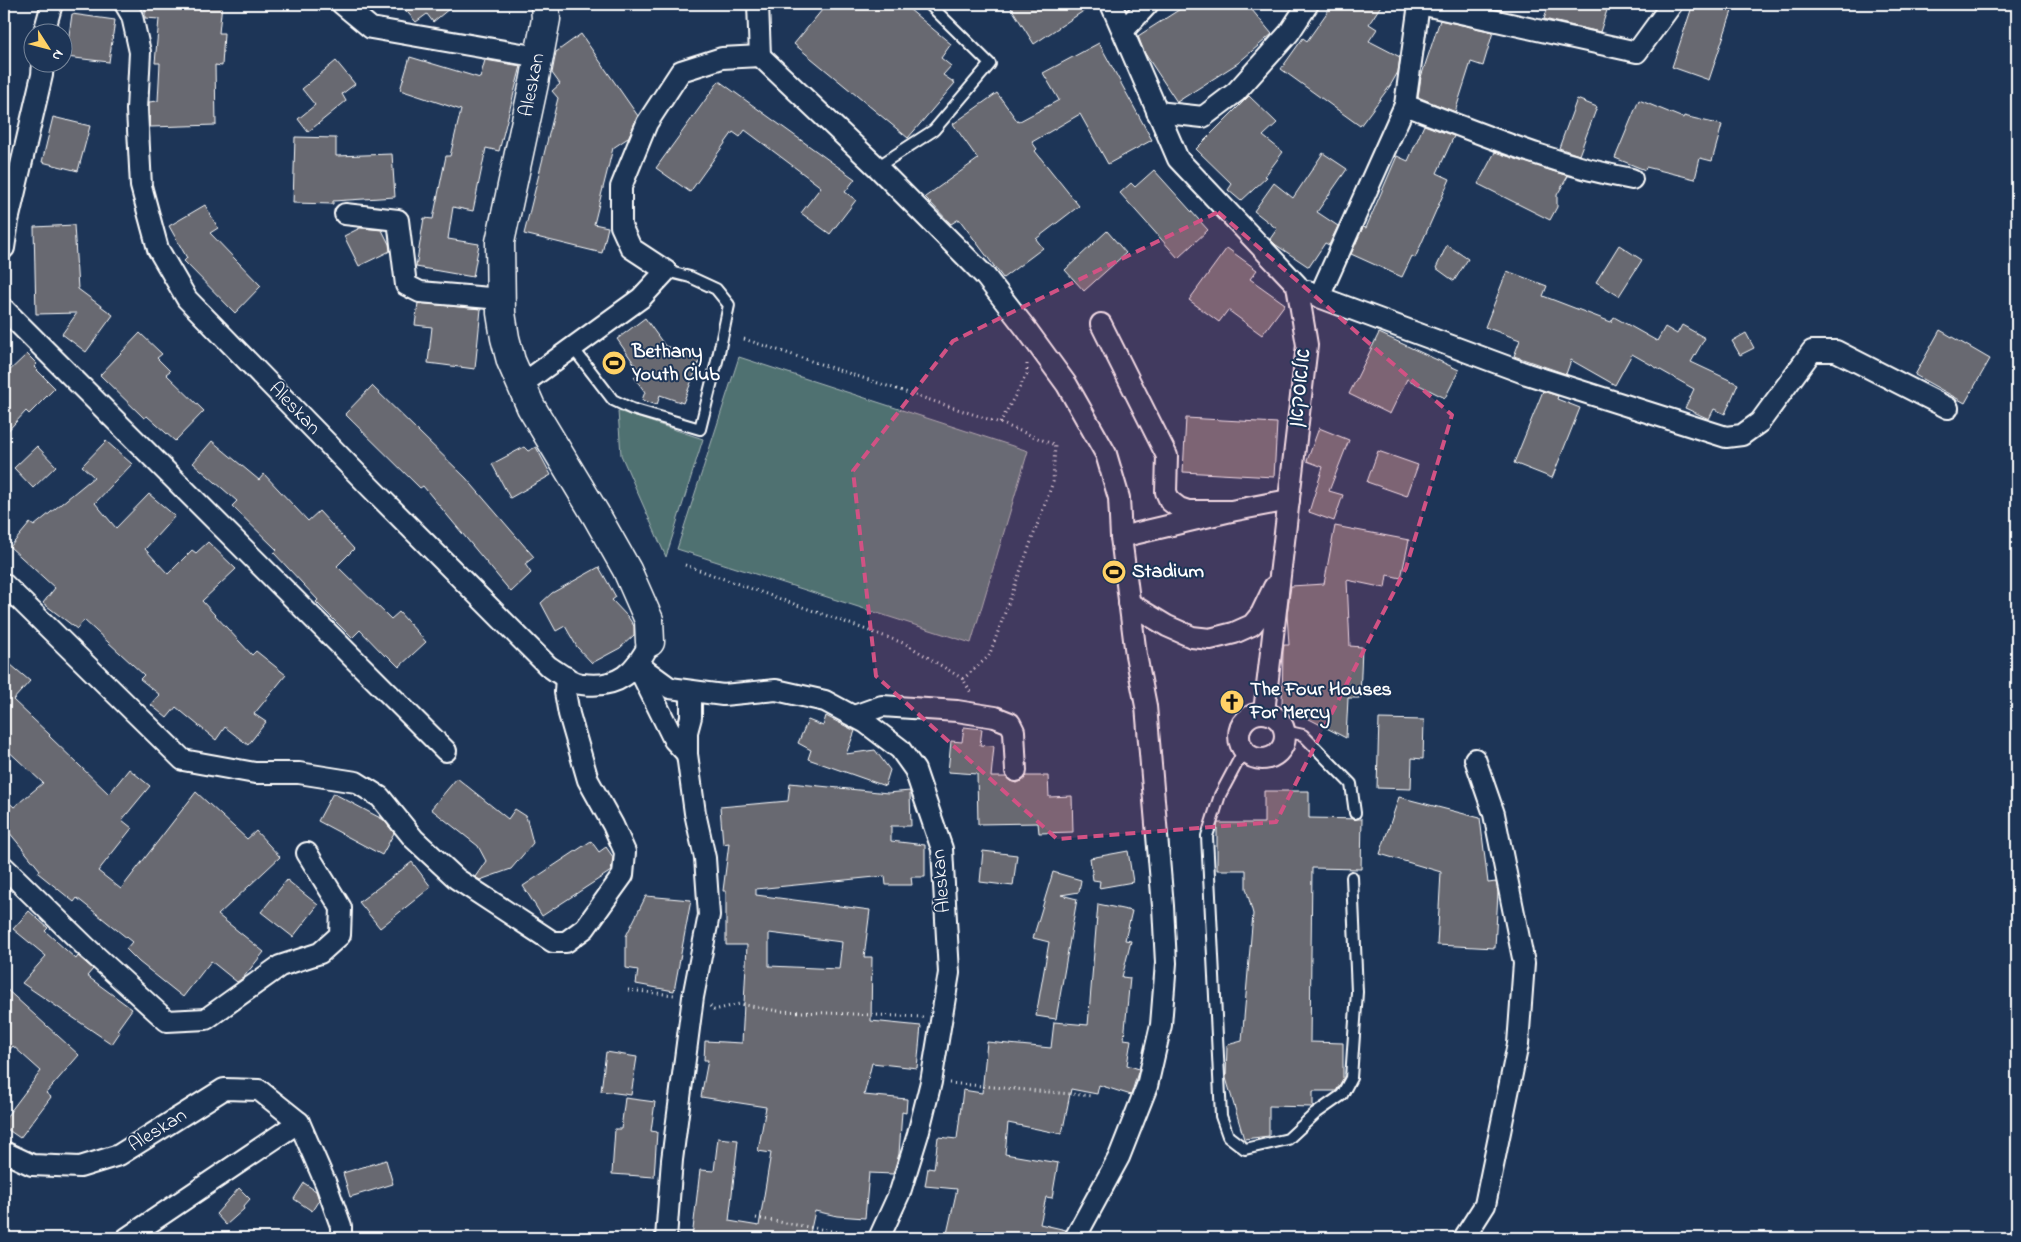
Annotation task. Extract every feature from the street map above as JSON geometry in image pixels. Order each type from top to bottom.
[{"type":"street","points":[[47,22],[52,4]]},
{"type":"street","name":"Aleskan","points":[[125,4],[132,16],[140,52],[137,110],[141,186],[158,249],[187,299],[548,666],[566,678],[581,684],[611,683],[626,677],[643,653],[649,620],[627,570],[531,407],[511,361],[505,338],[500,298],[500,242],[539,57],[546,18],[545,4]]},
{"type":"street","points":[[342,4],[371,28],[539,57]]},
{"type":"street","points":[[758,4],[760,56],[877,167],[985,276],[1067,385],[1106,454],[1119,498],[1121,537],[1129,604],[1146,706],[1166,963],[1161,1025],[1147,1086],[1119,1157],[1075,1238]]},
{"type":"street","points":[[1111,4],[1178,159],[1297,284],[1319,297],[1527,374],[1726,437],[1742,435],[1760,422],[1812,351],[1836,350],[1948,408]]},
{"type":"street","points":[[1123,31],[1148,4]]},
{"type":"street","points":[[1157,112],[1203,117],[1236,92],[1289,33],[1308,4]]},
{"type":"street","points":[[1319,297],[1405,105],[1419,4],[1637,52],[1672,4]]},
{"type":"street","points":[[521,385],[641,298],[666,271],[631,248],[621,226],[621,187],[647,123],[681,71],[722,58],[760,56]]},
{"type":"street","points":[[4,248],[8,221],[42,72]]},
{"type":"street","points":[[1405,105],[1554,160],[1594,172],[1632,179]]},
{"type":"street","points":[[345,214],[398,220],[406,285],[420,292],[500,298]]},
{"type":"street","name":"אלאסקאן","points":[[1264,712],[1307,346],[1297,284]]},
{"type":"street","points":[[4,309],[446,751]]},
{"type":"street","points":[[1101,324],[1167,456],[1166,492],[1170,501],[1179,508],[1188,511],[1231,511]]},
{"type":"street","points":[[1121,537],[1231,511],[1289,500]]},
{"type":"street","points":[[1129,604],[1192,637],[1210,639],[1234,633],[1252,625],[1260,614],[1280,573]]},
{"type":"street","points":[[4,584],[183,760],[255,773],[299,773],[356,782],[380,798],[414,839],[457,879],[553,942],[566,942],[585,928],[623,876],[625,852],[588,780],[569,714],[566,678]]},
{"type":"street","points":[[643,653],[674,740],[687,754]]},
{"type":"street","name":"Aleskan","points":[[643,653],[670,688],[723,695],[776,690],[825,701],[866,723],[900,748],[915,770],[942,848],[949,973],[931,1082],[918,1134],[900,1192],[873,1238]]},
{"type":"street","points":[[666,1238],[672,1160],[693,997],[709,915],[705,858],[687,754],[687,732],[691,717],[691,691]]},
{"type":"street","points":[[854,716],[882,706],[957,711],[1010,723],[1014,731],[1016,771]]},
{"type":"street","points":[[1264,712],[1278,718],[1285,731],[1283,746],[1272,757],[1257,758],[1244,750],[1239,736],[1244,721],[1256,713],[1264,712]]},
{"type":"street","points":[[1464,1238],[1485,1205],[1518,1044],[1524,963],[1494,814],[1475,759]]},
{"type":"street","points":[[4,867],[166,1021],[206,1019],[280,966],[320,953],[340,935],[341,908],[307,853]]},
{"type":"street","name":"Aleskan","points":[[4,1152],[32,1165],[80,1167],[119,1155],[224,1089],[259,1090],[299,1122]]},
{"type":"street","points":[[127,1238],[299,1122],[341,1226],[341,1238]]},
{"type":"lane","points":[[877,167],[934,130],[990,64],[929,4]]},
{"type":"lane","points":[[573,348],[613,400],[632,409],[700,429],[729,305],[716,289],[690,277],[666,271]]},
{"type":"lane","points":[[1285,731],[1303,735],[1351,784],[1355,813]]},
{"type":"lane","points":[[1244,750],[1220,795],[1207,836],[1221,1116],[1228,1136],[1245,1149],[1288,1139],[1315,1114],[1342,1095],[1352,1078],[1357,992],[1352,877]]},
{"type":"path","points":[[1000,423],[1027,374],[1027,330]]},
{"type":"path","points":[[744,339],[1000,423],[1055,445],[1053,482],[988,656],[962,679]]},
{"type":"path","points":[[685,564],[906,644],[962,679],[984,716]]},
{"type":"path","points":[[628,990],[693,997],[707,1001],[714,1010],[740,1004],[778,1011],[943,1017]]},
{"type":"path","points":[[931,1082],[1093,1096]]},
{"type":"path","points":[[756,1218],[873,1238]]},
{"type":"highlighted area","points":[[1218,212],[1452,415],[1406,568],[1276,822],[1057,839],[876,676],[853,471],[953,341]]},
{"type":"green space","points":[[739,357],[1028,451],[971,643],[677,549]]},
{"type":"green space","points":[[618,411],[703,439],[666,557],[621,455]]},
{"type":"building","points":[[145,4],[222,4],[219,33],[224,33],[222,66],[215,65],[216,125],[150,127],[149,102],[158,101],[160,63],[155,63],[159,19],[145,18]]},
{"type":"building","points":[[400,4],[455,4],[433,22],[427,14],[416,22]]},
{"type":"building","points":[[827,4],[903,4],[951,44],[941,58],[951,66],[943,75],[955,83],[908,138],[794,44]]},
{"type":"building","points":[[1010,4],[1094,4],[1034,44]]},
{"type":"building","points":[[1188,4],[1247,4],[1272,34],[1238,63],[1177,102],[1144,52],[1138,36]]},
{"type":"building","points":[[1333,4],[1382,4],[1369,24],[1377,29],[1369,41],[1400,57],[1398,72],[1390,86],[1360,126],[1281,69],[1303,38],[1307,41]]},
{"type":"building","points":[[1549,4],[1609,4],[1600,32],[1544,19]]},
{"type":"building","points":[[1693,4],[1721,4],[1733,8],[1709,80],[1672,67]]},
{"type":"building","points":[[72,14],[115,20],[109,62],[72,58]]},
{"type":"building","points":[[1440,20],[1493,32],[1483,66],[1471,62],[1455,112],[1418,97],[1421,77]]},
{"type":"building","points":[[581,34],[638,116],[628,138],[613,148],[594,224],[608,227],[602,253],[524,234],[558,98],[552,91],[560,84],[552,73],[556,52]]},
{"type":"building","points":[[1099,43],[1152,140],[1108,164],[1080,114],[1032,142],[1037,149],[1035,151],[1079,206],[1036,239],[1043,248],[1003,278],[959,219],[951,224],[925,197],[978,159],[953,124],[997,93],[1018,122],[1059,100],[1043,73]]},
{"type":"building","points":[[410,57],[480,78],[485,60],[521,66],[499,151],[486,148],[473,211],[453,207],[448,239],[479,244],[473,277],[416,267],[424,218],[433,219],[446,156],[450,156],[461,110],[400,90]]},
{"type":"building","points":[[336,61],[355,84],[342,94],[346,101],[308,132],[298,119],[315,105],[302,89]]},
{"type":"building","points":[[719,81],[855,179],[845,192],[856,200],[830,234],[801,213],[821,187],[745,130],[740,137],[733,132],[690,192],[656,168]]},
{"type":"building","points":[[1249,96],[1277,123],[1263,136],[1283,152],[1265,176],[1267,177],[1241,201],[1228,190],[1232,184],[1196,149]]},
{"type":"building","points":[[1577,99],[1597,107],[1579,155],[1559,148]]},
{"type":"building","points":[[1639,100],[1683,118],[1684,116],[1722,125],[1712,161],[1700,158],[1695,179],[1646,167],[1645,170],[1615,158]]},
{"type":"building","points":[[53,117],[90,126],[78,171],[42,162]]},
{"type":"building","points":[[1424,125],[1454,136],[1437,173],[1450,179],[1415,258],[1412,256],[1402,277],[1351,254],[1363,227],[1366,228],[1397,156],[1408,161]]},
{"type":"building","points":[[295,137],[336,138],[336,156],[392,154],[395,197],[333,201],[333,204],[293,203]]},
{"type":"building","points":[[1495,152],[1568,176],[1557,195],[1557,207],[1550,220],[1478,184]]},
{"type":"building","points":[[1323,153],[1347,169],[1317,212],[1338,226],[1329,245],[1325,243],[1309,267],[1270,239],[1277,229],[1254,211],[1274,183],[1293,198]]},
{"type":"building","points":[[1154,170],[1208,230],[1178,258],[1120,193],[1131,183],[1135,187]]},
{"type":"building","points":[[205,205],[218,228],[210,233],[261,286],[235,313],[184,261],[187,258],[169,226]]},
{"type":"building","points":[[74,225],[78,289],[113,315],[86,352],[62,334],[77,313],[36,314],[34,227]]},
{"type":"building","points":[[360,228],[382,230],[389,244],[390,251],[359,266],[344,236]]},
{"type":"building","points":[[1107,231],[1126,253],[1084,291],[1065,270]]},
{"type":"building","points":[[1447,245],[1468,259],[1454,281],[1436,268]]},
{"type":"building","points":[[1619,245],[1642,260],[1619,296],[1596,282]]},
{"type":"building","points":[[1227,248],[1257,270],[1250,279],[1285,304],[1262,335],[1228,310],[1219,322],[1189,300]]},
{"type":"building","points":[[1507,271],[1547,286],[1543,296],[1611,322],[1614,317],[1657,341],[1665,327],[1677,334],[1682,325],[1705,338],[1691,362],[1738,384],[1725,414],[1714,409],[1709,419],[1685,408],[1694,389],[1632,354],[1615,385],[1571,360],[1566,374],[1514,356],[1520,340],[1485,327]]},
{"type":"building","points":[[418,303],[481,309],[475,369],[428,363],[432,327],[415,325]]},
{"type":"building","points":[[645,318],[665,346],[701,357],[683,403],[660,395],[657,405],[642,400],[645,392],[634,377],[640,372],[617,339]]},
{"type":"building","points":[[1940,330],[1990,359],[1965,403],[1915,375]]},
{"type":"building","points":[[140,333],[162,354],[157,358],[170,371],[166,374],[204,411],[175,441],[147,416],[144,418],[100,375]]},
{"type":"building","points":[[1379,333],[1459,370],[1445,398],[1407,379],[1390,414],[1349,394]]},
{"type":"building","points":[[1746,333],[1754,348],[1740,355],[1732,341]]},
{"type":"building","points":[[27,354],[37,364],[34,367],[55,388],[29,414],[26,411],[4,435],[4,376]]},
{"type":"building","points":[[372,386],[466,478],[534,557],[525,564],[531,573],[511,592],[423,486],[420,488],[345,414]]},
{"type":"building","points":[[1543,391],[1558,396],[1557,399],[1580,408],[1552,478],[1514,463]]},
{"type":"building","points":[[1186,418],[1277,423],[1274,477],[1183,472]]},
{"type":"building","points":[[1319,428],[1349,440],[1329,491],[1343,495],[1334,521],[1309,512],[1323,467],[1307,461]]},
{"type":"building","points":[[106,441],[132,464],[95,503],[116,528],[149,494],[175,516],[145,549],[168,574],[192,550],[196,553],[208,542],[236,569],[202,601],[252,655],[256,651],[286,675],[254,714],[266,722],[248,745],[225,727],[216,740],[176,707],[167,718],[151,705],[160,695],[140,679],[144,675],[84,620],[77,629],[43,603],[55,588],[10,547],[30,523],[34,526],[94,477],[82,466]]},
{"type":"building","points":[[212,441],[259,480],[264,474],[308,521],[319,511],[354,549],[337,566],[391,619],[399,612],[426,642],[399,667],[386,654],[385,656],[360,630],[352,638],[316,602],[318,600],[274,553],[277,550],[232,506],[237,501],[193,463]]},
{"type":"building","points":[[37,446],[56,466],[33,488],[14,468]]},
{"type":"building","points":[[524,447],[528,451],[536,447],[551,475],[510,498],[492,464]]},
{"type":"building","points":[[1378,451],[1418,465],[1407,496],[1367,482]]},
{"type":"building","points":[[1335,526],[1409,540],[1401,578],[1387,575],[1385,588],[1347,580],[1350,646],[1362,647],[1360,698],[1348,698],[1346,738],[1282,705],[1283,651],[1284,645],[1289,645],[1287,614],[1291,586],[1324,584]]},
{"type":"building","points":[[599,567],[616,597],[612,600],[634,626],[634,635],[620,648],[592,663],[577,647],[565,626],[556,631],[541,603],[552,593]]},
{"type":"building","points":[[4,659],[30,681],[13,700],[109,794],[129,769],[150,786],[122,820],[132,828],[98,871],[121,889],[196,792],[247,839],[256,831],[280,857],[218,915],[264,952],[243,978],[237,982],[211,961],[183,997],[139,962],[126,949],[132,942],[77,898],[74,902],[38,873],[40,870],[4,826],[4,798],[14,807],[43,783],[4,747]]},
{"type":"building","points":[[826,716],[855,731],[846,754],[875,750],[890,770],[885,786],[808,759],[811,750],[798,743],[808,720],[823,726]]},
{"type":"building","points":[[1379,719],[1424,720],[1423,759],[1412,758],[1411,789],[1377,788]]},
{"type":"building","points":[[964,727],[982,729],[980,745],[994,746],[991,777],[1006,777],[1016,783],[1022,781],[1027,776],[1048,776],[1049,797],[1072,796],[1073,832],[1039,833],[1038,823],[978,824],[977,774],[948,772],[951,741],[962,742]]},
{"type":"building","points":[[457,778],[508,819],[515,809],[526,816],[533,843],[511,869],[480,880],[475,877],[486,861],[478,846],[431,809]]},
{"type":"building","points":[[790,783],[888,793],[910,791],[911,826],[891,826],[891,841],[925,845],[925,877],[911,877],[912,885],[886,885],[885,876],[756,889],[756,895],[870,910],[864,957],[872,957],[871,1021],[921,1026],[917,1068],[872,1063],[864,1095],[907,1099],[906,1113],[902,1112],[899,1154],[893,1174],[869,1173],[865,1218],[837,1216],[815,1211],[809,1238],[692,1238],[700,1170],[714,1171],[718,1138],[738,1140],[729,1221],[759,1226],[771,1153],[758,1151],[766,1107],[701,1097],[708,1060],[704,1060],[705,1041],[742,1043],[747,945],[726,945],[726,891],[723,891],[729,843],[723,844],[720,807],[788,801]],"holes":[[[769,933],[842,942],[839,969],[769,966]]]},
{"type":"building","points":[[1264,791],[1309,791],[1309,818],[1362,819],[1361,869],[1312,868],[1310,1042],[1343,1043],[1343,1079],[1336,1091],[1313,1091],[1313,1107],[1269,1106],[1269,1136],[1244,1139],[1226,1078],[1227,1045],[1242,1041],[1253,914],[1246,888],[1246,870],[1217,870],[1217,827],[1218,823],[1264,823]]},
{"type":"building","points":[[333,793],[384,820],[394,833],[382,855],[318,821]]},
{"type":"building","points":[[1399,797],[1480,818],[1488,883],[1496,882],[1498,892],[1495,948],[1437,945],[1441,872],[1380,854]]},
{"type":"building","points":[[591,841],[599,852],[606,847],[613,857],[611,871],[542,916],[523,886]]},
{"type":"building","points":[[983,851],[1017,855],[1013,886],[980,882]]},
{"type":"building","points":[[1128,851],[1133,882],[1099,888],[1100,881],[1093,880],[1090,858]]},
{"type":"building","points":[[412,862],[431,887],[380,928],[359,902]]},
{"type":"building","points":[[1053,872],[1081,880],[1079,892],[1061,895],[1077,899],[1056,1019],[1036,1016],[1049,942],[1033,938]]},
{"type":"building","points":[[287,880],[318,905],[293,937],[261,912]]},
{"type":"building","points":[[646,896],[691,900],[674,991],[636,984],[638,970],[626,968],[626,936]]},
{"type":"building","points":[[1098,904],[1132,911],[1125,940],[1131,941],[1122,977],[1130,978],[1124,1039],[1131,1040],[1127,1065],[1139,1069],[1131,1095],[1099,1085],[1097,1094],[1071,1089],[1062,1134],[1008,1123],[1005,1154],[1058,1163],[1052,1198],[1046,1197],[1040,1224],[1066,1230],[1063,1238],[946,1238],[957,1189],[925,1186],[928,1168],[934,1169],[938,1137],[957,1139],[963,1090],[982,1093],[987,1042],[1051,1048],[1054,1022],[1088,1025]]},
{"type":"building","points":[[29,911],[48,928],[45,931],[76,959],[78,956],[93,969],[87,976],[132,1009],[117,1030],[120,1032],[112,1044],[22,983],[46,956],[13,929]]},
{"type":"building","points":[[4,987],[79,1055],[46,1093],[51,1097],[20,1138],[4,1127],[4,1120],[41,1071],[13,1046],[4,1056]]},
{"type":"building","points":[[606,1052],[637,1057],[631,1095],[601,1091]]},
{"type":"building","points":[[625,1098],[655,1102],[651,1131],[657,1132],[654,1177],[612,1174],[615,1129],[621,1129]]},
{"type":"building","points":[[386,1160],[393,1184],[350,1197],[343,1173]]},
{"type":"building","points":[[304,1183],[316,1191],[319,1200],[312,1211],[294,1199]]},
{"type":"building","points":[[239,1188],[250,1199],[243,1207],[244,1209],[226,1225],[216,1214]]},
{"type":"place","name":"Bethany Youth Club","points":[[614,363]]},
{"type":"place","name":"Stadium","points":[[1114,572]]},
{"type":"place","name":"The Four Houses For Mercy","points":[[1232,702]]}]
